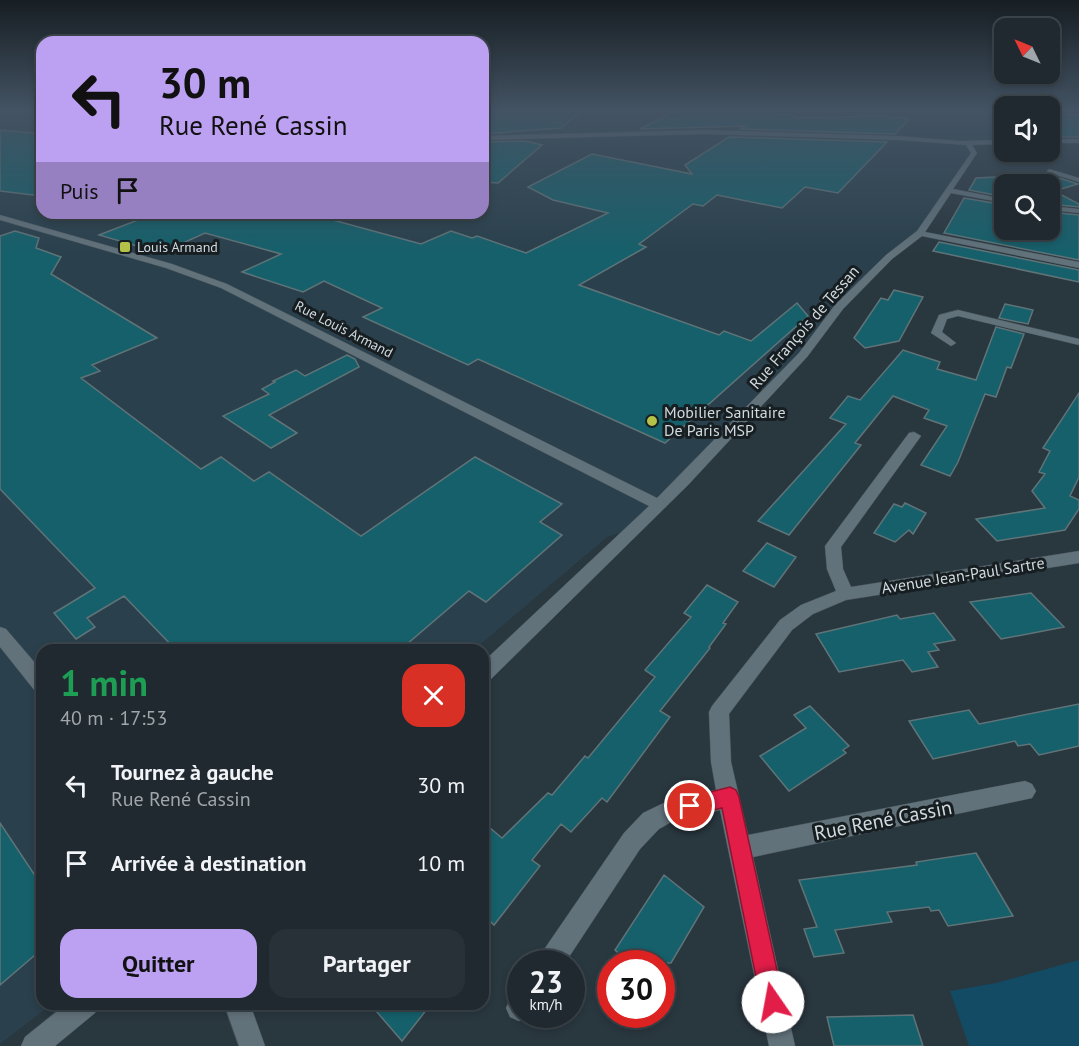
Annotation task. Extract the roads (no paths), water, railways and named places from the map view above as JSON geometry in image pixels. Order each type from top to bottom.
[{"type":"street","name":"Rue François de Tessan","points":[[489,668],[659,505],[790,370],[839,307],[889,256],[920,233],[971,158]]},
{"type":"street","points":[[1049,171],[1079,180]]},
{"type":"street","points":[[950,191],[994,199]]},
{"type":"street","points":[[1060,209],[1079,211]]},
{"type":"street","name":"Rue Louis Armand","points":[[0,217],[170,266],[224,286],[659,505]]},
{"type":"street","points":[[920,233],[1079,265]]},
{"type":"street","points":[[951,343],[936,333],[944,317],[958,313],[1079,342]]},
{"type":"street","points":[[782,1046],[721,762],[719,712],[797,614],[820,602],[846,594],[835,569],[833,546],[914,436]]},
{"type":"street","name":"Avenue Jean-Paul Sartre","points":[[846,594],[1079,557]]},
{"type":"street","points":[[0,634],[36,678]]},
{"type":"street","name":"Rue René Cassin","points":[[741,848],[1025,791]]},
{"type":"street","points":[[559,950],[632,841],[651,822],[670,811],[730,797]]},
{"type":"street","points":[[34,1046],[79,1010]]},
{"type":"street","points":[[239,1010],[252,1046]]},
{"type":"place","name":"Louis Armand","points":[[125,247]]},
{"type":"place","name":"Mobilier Sanitaire De Paris MSP","points":[[652,421]]}]
